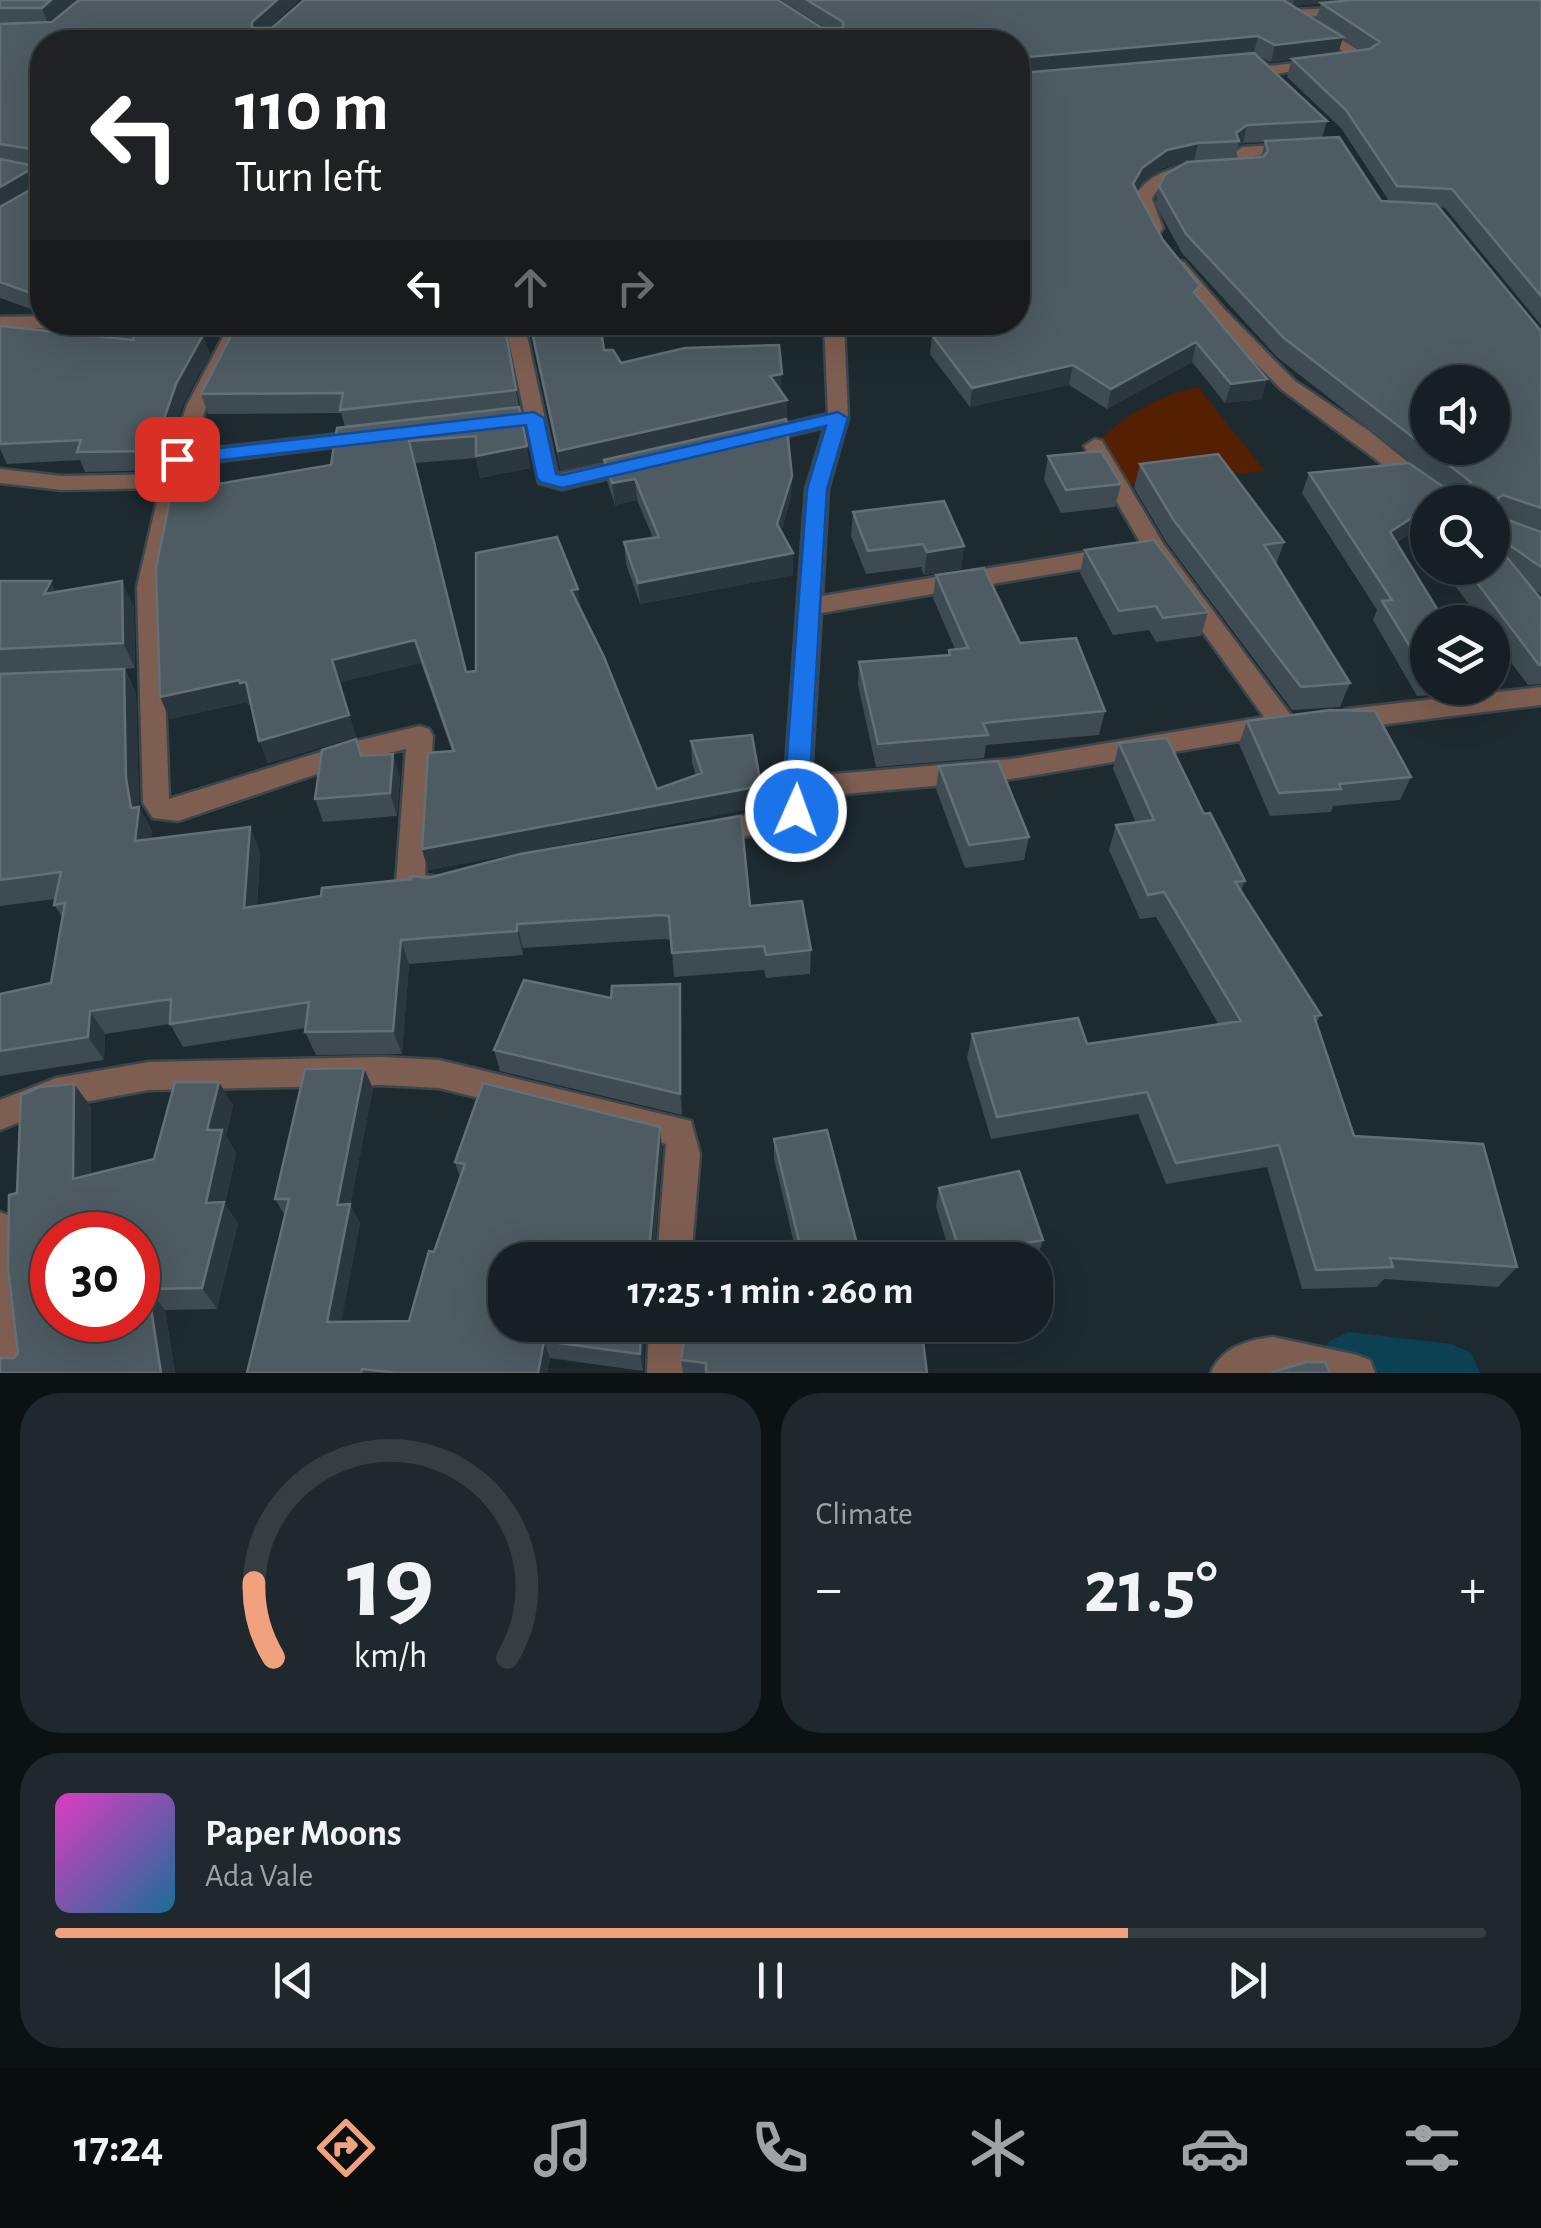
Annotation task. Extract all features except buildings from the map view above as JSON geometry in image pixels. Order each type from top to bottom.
[{"type":"street","points":[[1224,63],[1254,61],[1273,77],[1364,58],[1266,0]]},
{"type":"street","points":[[1290,14],[1367,8]]},
{"type":"street","points":[[1321,147],[1243,152],[1252,167],[1162,176],[1143,196],[1142,204],[1167,250],[1218,314],[1288,385],[1426,485]]},
{"type":"street","points":[[0,323],[30,322]]},
{"type":"street","points":[[234,335],[198,404],[174,470],[149,587],[142,680],[156,803],[162,810],[178,810],[356,751],[420,736],[410,882],[416,887],[434,887],[470,878]]},
{"type":"street","points":[[515,335],[524,419],[547,478],[562,482],[654,460]]},
{"type":"street","points":[[687,837],[793,817],[817,489],[838,418],[835,335]]},
{"type":"street","points":[[728,443],[838,418]]},
{"type":"street","points":[[0,476],[62,483],[174,470],[395,434]]},
{"type":"street","points":[[1095,446],[1156,549],[1302,722]]},
{"type":"street","points":[[807,607],[1156,549]]},
{"type":"street","points":[[795,788],[1011,768],[1193,736],[1302,722],[1385,717],[1541,696]]},
{"type":"street","points":[[0,1116],[56,1092],[149,1076],[382,1071],[439,1074],[680,1132],[684,1154],[676,1242]]},
{"type":"street","points":[[0,1229],[16,1373]]},
{"type":"street","points":[[665,1373],[666,1342]]},
{"type":"street","points":[[1230,1373],[1239,1362],[1267,1352],[1357,1373]]},
{"type":"shaded area","points":[[1198,387],[1265,471],[1122,486],[1101,450],[1100,439],[1146,406]]},
{"type":"waterway","points":[[1349,1361],[1451,1373]]},
{"type":"route","points":[[177,459],[534,418],[547,478],[562,482],[838,418],[817,489],[796,811]]}]
